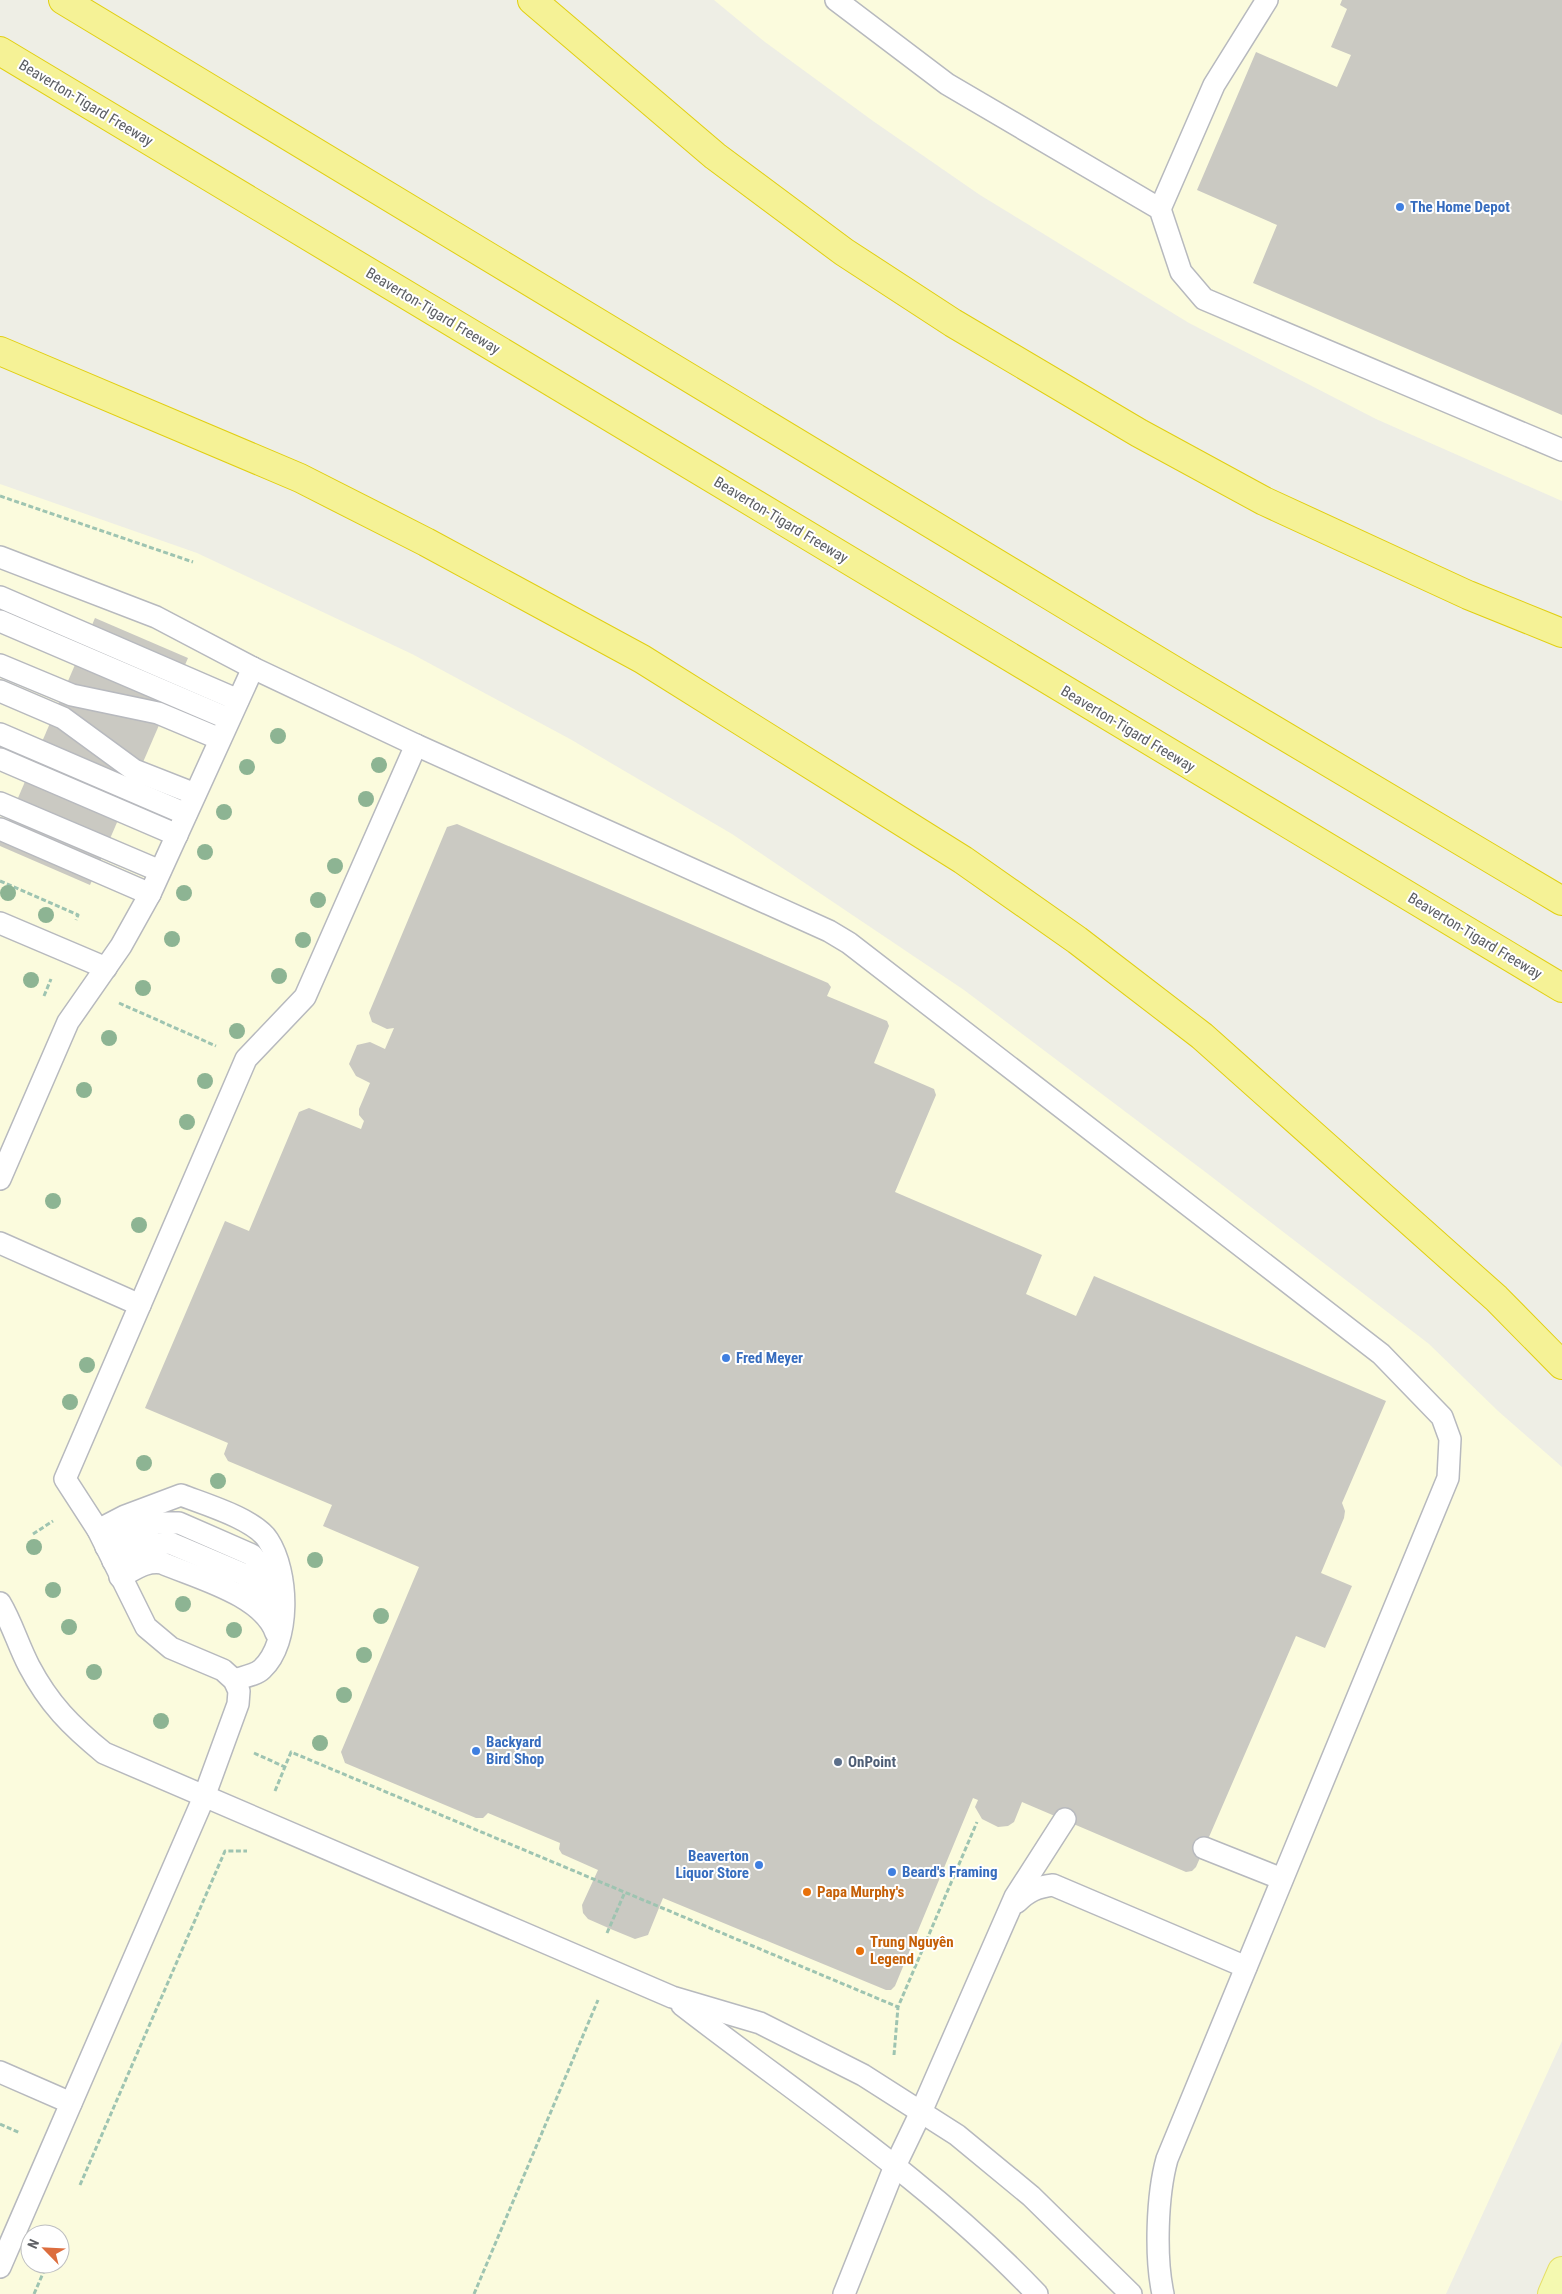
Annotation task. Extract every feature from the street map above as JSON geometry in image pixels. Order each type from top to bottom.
[{"type":"highway","points":[[63,0],[1185,677],[1562,901]]},
{"type":"highway","points":[[532,0],[715,156],[844,252],[953,323],[1139,433],[1264,501],[1468,595],[1562,633]]},
{"type":"highway","name":"Beaverton-Tigard Freeway","points":[[0,51],[1562,988]]},
{"type":"highway","points":[[0,351],[300,478],[426,542],[642,659],[963,860],[1077,940],[1202,1036],[1496,1298],[1562,1365]]},
{"type":"main road","points":[[1552,2294],[1562,2272]]},
{"type":"lane","points":[[836,0],[947,84],[1160,209],[1181,272],[1204,299],[1562,450]]},
{"type":"lane","points":[[1160,209],[1214,85],[1267,0]]},
{"type":"lane","points":[[0,557],[156,617],[253,668],[416,745],[820,927],[849,943],[1381,1354],[1442,1417],[1450,1439],[1448,1478],[1167,2160],[1162,2178],[1159,2217],[1163,2294]]},
{"type":"lane","points":[[0,598],[234,710]]},
{"type":"lane","points":[[0,622],[234,710]]},
{"type":"lane","points":[[0,665],[72,695],[158,713],[220,739]]},
{"type":"lane","points":[[0,1179],[68,1022],[106,968],[150,894],[253,668]]},
{"type":"lane","points":[[0,691],[63,718],[134,770],[195,794]]},
{"type":"lane","points":[[0,734],[186,814]]},
{"type":"lane","points":[[0,2268],[204,1797],[238,1704],[238,1691],[234,1680],[223,1670],[171,1648],[146,1627],[109,1554],[66,1479],[246,1059],[304,997],[416,745]]},
{"type":"lane","points":[[0,759],[177,835]]},
{"type":"lane","points":[[0,803],[160,872]]},
{"type":"lane","points":[[0,829],[150,894]]},
{"type":"lane","points":[[0,923],[106,968]]},
{"type":"lane","points":[[0,1243],[140,1305]]},
{"type":"lane","points":[[109,1554],[125,1516],[181,1495],[244,1520],[268,1539],[283,1578],[280,1643],[272,1659],[261,1671],[234,1680]]},
{"type":"lane","points":[[109,1554],[144,1545],[170,1543],[243,1574],[269,1597],[282,1618]]},
{"type":"lane","points":[[109,1554],[142,1565],[154,1562],[162,1563],[250,1602],[268,1618],[280,1643]]},
{"type":"lane","points":[[0,1603],[29,1665],[49,1699],[69,1724],[104,1753],[672,1997],[760,2023],[863,2075],[957,2135],[1030,2196],[1131,2294]]},
{"type":"lane","points":[[844,2294],[896,2166],[1009,1910],[1026,1878],[1064,1819]]},
{"type":"lane","points":[[1204,1848],[1282,1879]]},
{"type":"lane","points":[[1009,1910],[1027,1892],[1038,1887],[1053,1885],[1246,1967]]},
{"type":"lane","points":[[672,1997],[896,2166],[995,2251],[1037,2294]]},
{"type":"lane","points":[[0,2072],[72,2103]]},
{"type":"path","points":[[0,496],[193,562]]},
{"type":"path","points":[[91,991],[246,1059]]},
{"type":"path","points":[[273,1796],[291,1752],[898,2007]]},
{"type":"path","points":[[893,2065],[898,2007],[977,1822]]},
{"type":"path","points":[[80,2185],[225,1851],[250,1851]]},
{"type":"path","points":[[606,1938],[625,1892]]},
{"type":"path","points":[[474,2294],[599,1997]]},
{"type":"path","points":[[0,2124],[20,2133]]},
{"type":"path","points":[[34,2294],[43,2274]]},
{"type":"shaded area","points":[[714,0],[1562,0],[1562,501],[1376,419],[1189,323],[980,195],[873,121],[765,42]]},
{"type":"shaded area","points":[[0,484],[197,553],[412,654],[570,739],[732,834],[964,990],[1208,1174],[1429,1344],[1498,1411],[1562,1467],[1562,2041],[1446,2294],[0,2294]]},
{"type":"building","name":"The Home Depot","points":[[1342,0],[1562,0],[1562,415],[1253,283],[1277,225],[1197,190],[1256,52],[1337,87],[1351,55],[1331,47],[1347,9],[1340,5]]},
{"type":"building","points":[[95,618],[188,658],[90,885],[0,846],[0,840]]},
{"type":"building","name":"Fred Meyer","points":[[457,824],[828,983],[831,987],[827,996],[887,1021],[889,1026],[874,1063],[934,1089],[936,1095],[895,1192],[1042,1255],[1026,1294],[1076,1316],[1094,1276],[1386,1401],[1342,1503],[1345,1511],[1344,1518],[1321,1573],[1352,1586],[1325,1648],[1296,1636],[1196,1867],[1192,1871],[1186,1872],[1022,1802],[1014,1822],[1008,1826],[998,1827],[982,1819],[975,1807],[978,1800],[973,1798],[895,1986],[891,1990],[886,1990],[663,1898],[648,1935],[635,1939],[613,1930],[588,1919],[583,1913],[582,1905],[598,1870],[562,1854],[559,1849],[560,1843],[488,1813],[483,1818],[476,1818],[345,1763],[341,1752],[419,1567],[323,1526],[332,1505],[228,1461],[224,1454],[228,1443],[145,1408],[225,1221],[249,1231],[299,1112],[309,1108],[361,1129],[364,1121],[359,1115],[359,1109],[370,1083],[356,1076],[349,1064],[357,1045],[370,1042],[385,1049],[394,1028],[387,1029],[372,1022],[369,1013],[447,827]]},
{"type":"place","name":"The Home Depot","points":[[1400,207]]},
{"type":"place","name":"Fred Meyer","points":[[726,1358]]},
{"type":"place","name":"Backyard Bird Shop","points":[[476,1751]]},
{"type":"place","name":"OnPoint","points":[[838,1762]]},
{"type":"place","name":"Beaverton Liquor Store","points":[[759,1865]]},
{"type":"place","name":"Beard's Framing","points":[[892,1872]]},
{"type":"place","name":"Papa Murphy's","points":[[807,1892]]},
{"type":"place","name":"Trung Nguyên Legend","points":[[860,1951]]}]
